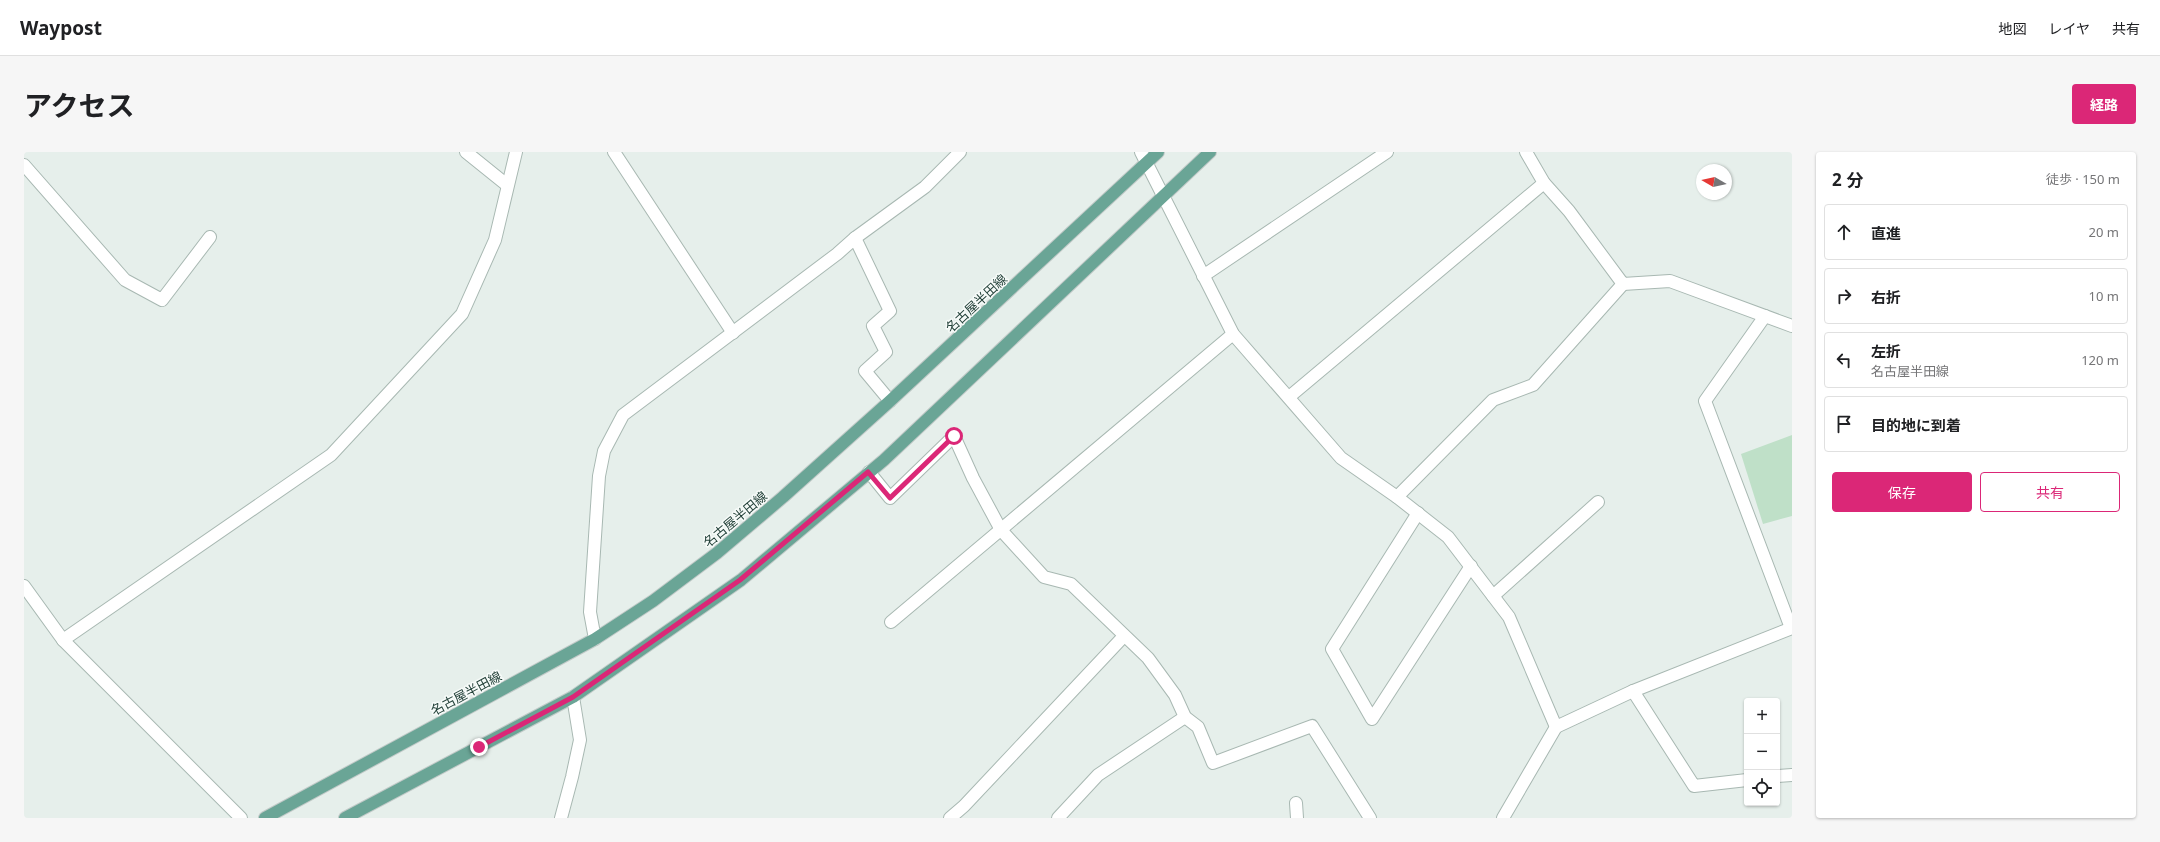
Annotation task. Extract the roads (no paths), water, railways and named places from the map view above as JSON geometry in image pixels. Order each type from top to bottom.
[{"type":"main road","name":"名古屋半田線","points":[[265,818],[595,639],[653,601],[718,553],[890,401],[1144,157],[1158,152]]},
{"type":"main road","points":[[345,818],[573,697],[740,580],[868,472],[1210,152]]},
{"type":"street","points":[[466,152],[507,185]]},
{"type":"street","points":[[63,640],[331,455],[462,314],[495,240],[516,152]]},
{"type":"street","points":[[614,152],[733,333]]},
{"type":"street","points":[[595,639],[590,612],[599,476],[604,451],[623,415],[733,333],[855,238],[925,187],[960,152]]},
{"type":"street","points":[[1203,276],[1387,152]]},
{"type":"street","points":[[1526,152],[1544,183],[1569,211],[1623,284]]},
{"type":"street","points":[[1144,157],[1233,334],[1341,458],[1397,497],[1448,537],[1509,617],[1556,727]]},
{"type":"street","points":[[24,165],[126,280],[162,300],[210,237]]},
{"type":"street","points":[[1288,397],[1544,183]]},
{"type":"street","points":[[855,238],[890,311],[873,326],[886,352],[865,371],[890,401]]},
{"type":"street","points":[[1397,497],[1493,400],[1532,385],[1623,284],[1670,281],[1792,326]]},
{"type":"street","points":[[1503,818],[1556,727],[1632,691],[1792,628],[1705,401],[1765,316]]},
{"type":"street","points":[[891,622],[1233,334]]},
{"type":"street","points":[[868,472],[890,498],[954,436],[973,478],[1001,530],[1044,577],[1071,584],[1148,658],[1175,695],[1185,717],[1198,727],[1212,763],[1312,726],[1370,818]]},
{"type":"street","points":[[1493,596],[1598,502]]},
{"type":"street","points":[[1418,514],[1332,649],[1372,719],[1471,566]]},
{"type":"street","points":[[24,586],[63,640],[241,818]]},
{"type":"street","points":[[950,818],[975,795],[1124,636]]},
{"type":"street","points":[[1632,691],[1694,786],[1744,780]]},
{"type":"street","points":[[561,818],[580,740],[573,697]]},
{"type":"street","points":[[1058,818],[1098,775],[1185,717]]},
{"type":"street","points":[[1780,776],[1792,775]]},
{"type":"street","points":[[1296,803],[1297,818]]}]
